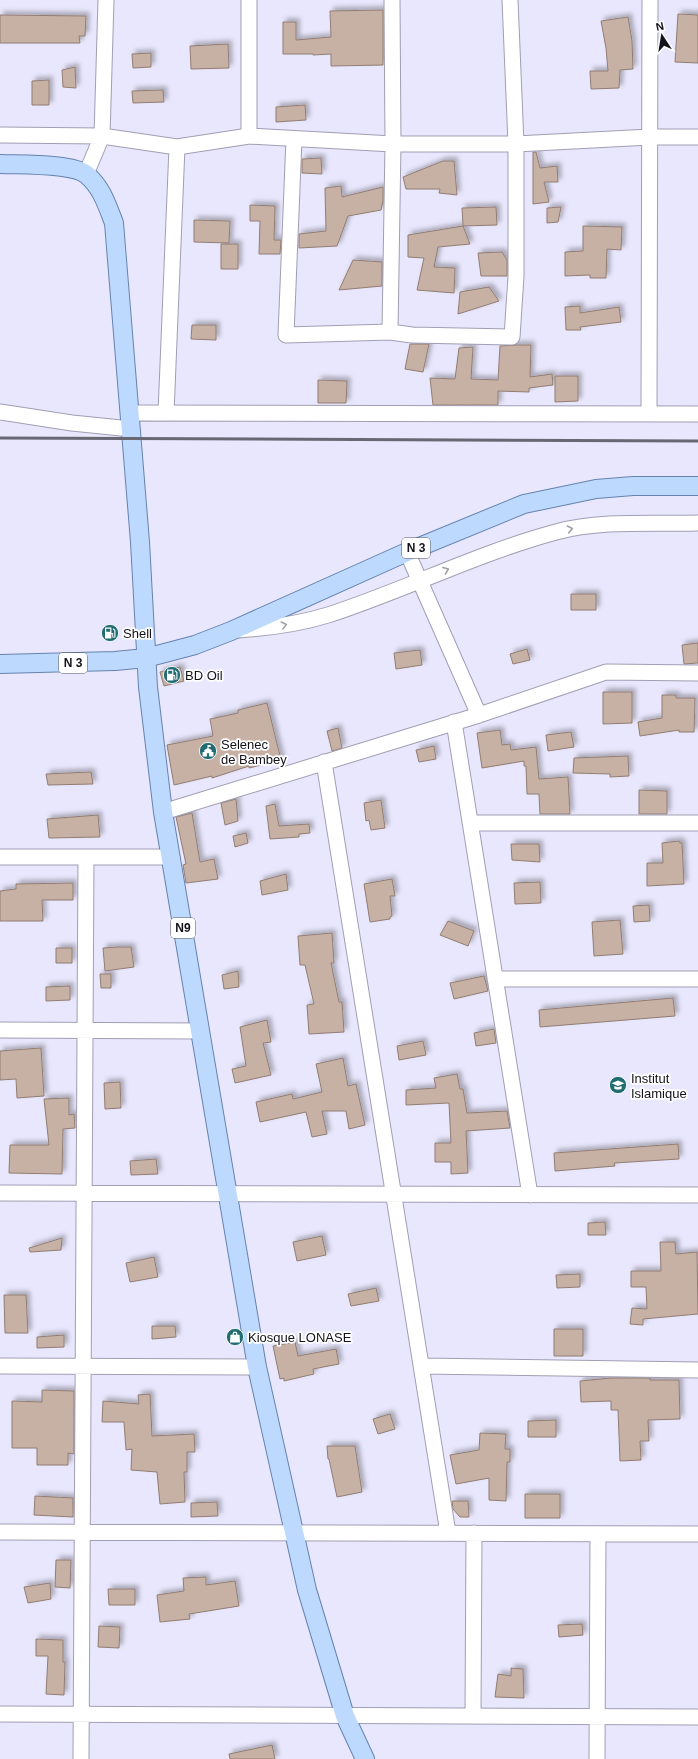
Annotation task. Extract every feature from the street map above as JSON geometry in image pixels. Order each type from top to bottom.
[{"type":"main road","points":[[0,164],[64,167],[86,174]]},
{"type":"main road","name":"N9","points":[[86,174],[104,195],[114,222],[131,421],[144,601],[148,687],[163,812],[172,857],[200,1031],[258,1367],[306,1590],[345,1716],[365,1759]]},
{"type":"main road","name":"N 3","points":[[0,664],[85,663],[146,658],[195,646],[407,552],[524,504],[596,489],[634,486],[698,486]]},
{"type":"street","points":[[86,174],[102,136],[106,0]]},
{"type":"street","points":[[249,0],[249,136]]},
{"type":"street","points":[[390,332],[393,144],[392,0]]},
{"type":"street","points":[[294,139],[286,335],[390,332],[412,335],[512,337],[516,276],[516,144],[510,0]]},
{"type":"street","points":[[649,414],[650,0]]},
{"type":"street","points":[[0,135],[102,136],[177,147],[249,136],[393,144],[516,144],[650,137],[698,138]]},
{"type":"street","points":[[166,413],[177,147]]},
{"type":"street","points":[[0,412],[72,423],[131,421],[166,413],[698,414]]},
{"type":"street","points":[[231,631],[278,627],[326,615],[496,551],[556,532],[580,527],[698,523]]},
{"type":"street","points":[[407,552],[418,581],[479,715]]},
{"type":"street","points":[[163,812],[479,715],[606,672],[698,673]]},
{"type":"street","points":[[454,722],[530,1195]]},
{"type":"street","points":[[324,762],[448,1533]]},
{"type":"street","points":[[470,823],[698,824]]},
{"type":"street","points":[[0,857],[172,857]]},
{"type":"street","points":[[81,1759],[86,857]]},
{"type":"street","points":[[495,979],[698,979]]},
{"type":"street","points":[[0,1030],[200,1031]]},
{"type":"street","points":[[0,1193],[698,1195]]},
{"type":"street","points":[[0,1366],[258,1367]]},
{"type":"street","points":[[421,1366],[698,1370]]},
{"type":"street","points":[[0,1532],[698,1534]]},
{"type":"street","points":[[473,1716],[474,1533]]},
{"type":"street","points":[[597,1759],[598,1534]]},
{"type":"street","points":[[0,1714],[698,1717]]},
{"type":"building","points":[[383,10],[383,65],[331,66],[331,54],[283,54],[283,22],[296,22],[296,40],[331,37],[330,11]]},
{"type":"building","points":[[678,14],[698,15],[698,63],[675,62]]},
{"type":"building","points":[[0,15],[86,16],[85,36],[79,36],[80,43],[0,43]]},
{"type":"building","points":[[628,17],[632,41],[633,69],[620,70],[619,88],[591,89],[590,71],[608,71],[606,48],[601,21]]},
{"type":"building","points":[[228,44],[229,68],[191,69],[190,46]]},
{"type":"building","points":[[151,53],[151,67],[133,68],[132,54]]},
{"type":"building","points":[[75,67],[76,88],[63,87],[62,70]]},
{"type":"building","points":[[49,80],[49,105],[32,105],[32,81]]},
{"type":"building","points":[[163,90],[164,102],[133,103],[132,91]]},
{"type":"building","points":[[305,105],[306,120],[276,122],[276,107]]},
{"type":"building","points":[[533,152],[536,152],[540,168],[557,166],[558,182],[544,182],[549,202],[533,204]]},
{"type":"building","points":[[321,158],[322,174],[302,173],[302,159]]},
{"type":"building","points":[[443,161],[454,161],[457,195],[439,193],[440,189],[406,189],[403,177]]},
{"type":"building","points":[[341,186],[342,197],[383,187],[381,210],[348,216],[337,246],[299,248],[299,234],[326,231],[325,188]]},
{"type":"building","points":[[250,205],[275,206],[274,240],[281,240],[280,254],[259,254],[260,221],[250,221]]},
{"type":"building","points":[[496,207],[497,225],[463,226],[462,208]]},
{"type":"building","points":[[561,207],[558,222],[547,223],[547,208]]},
{"type":"building","points":[[194,220],[230,221],[229,243],[194,242]]},
{"type":"building","points":[[463,226],[470,244],[438,247],[434,267],[455,268],[454,293],[417,290],[424,258],[408,257],[408,235]]},
{"type":"building","points":[[583,226],[622,227],[621,250],[607,249],[606,278],[590,278],[590,275],[565,276],[565,252],[583,251]]},
{"type":"building","points":[[221,244],[238,244],[238,269],[221,269]]},
{"type":"building","points":[[502,252],[507,260],[507,276],[481,276],[478,253]]},
{"type":"building","points":[[353,260],[382,262],[382,286],[339,290]]},
{"type":"building","points":[[489,287],[499,301],[458,314],[460,292]]},
{"type":"building","points":[[580,306],[580,313],[619,307],[621,322],[580,327],[581,330],[566,330],[565,307]]},
{"type":"building","points":[[192,325],[216,325],[216,340],[191,339]]},
{"type":"building","points":[[410,344],[429,344],[423,372],[405,369]]},
{"type":"building","points":[[531,345],[530,377],[552,374],[553,385],[529,388],[529,392],[498,391],[498,405],[433,405],[430,378],[455,379],[459,348],[473,347],[471,379],[498,380],[500,346]]},
{"type":"building","points":[[555,376],[578,376],[578,401],[555,402]]},
{"type":"building","points":[[318,380],[347,381],[346,403],[318,403]]},
{"type":"building","points":[[571,594],[596,594],[596,610],[571,610]]},
{"type":"building","points":[[698,643],[698,663],[684,664],[682,645]]},
{"type":"building","points":[[527,649],[530,660],[513,664],[510,654]]},
{"type":"building","points":[[420,650],[422,665],[396,669],[394,653]]},
{"type":"building","points":[[180,667],[184,681],[164,686],[160,672]]},
{"type":"building","points":[[603,692],[632,692],[632,723],[603,724]]},
{"type":"building","points":[[662,695],[676,695],[676,698],[695,698],[694,732],[679,732],[679,730],[640,736],[638,722],[662,718]]},
{"type":"building","points":[[267,703],[281,760],[249,768],[249,766],[212,778],[212,776],[174,785],[167,745],[213,736],[210,719],[238,713],[238,710]]},
{"type":"building","points":[[338,728],[342,748],[332,751],[327,731]]},
{"type":"building","points":[[500,730],[502,745],[510,744],[511,750],[536,747],[539,779],[568,777],[570,814],[540,814],[539,794],[527,794],[526,766],[524,766],[524,761],[482,768],[477,733]]},
{"type":"building","points":[[571,732],[574,747],[548,751],[546,735]]},
{"type":"building","points":[[434,746],[436,759],[419,762],[416,750]]},
{"type":"building","points":[[628,756],[629,776],[610,777],[610,774],[573,773],[574,758]]},
{"type":"building","points":[[91,772],[93,784],[48,785],[46,774]]},
{"type":"building","points":[[639,790],[667,791],[667,814],[639,814]]},
{"type":"building","points":[[236,799],[238,821],[225,825],[221,803]]},
{"type":"building","points":[[381,800],[385,828],[371,830],[369,820],[366,821],[364,803]]},
{"type":"building","points":[[275,804],[279,826],[309,824],[310,833],[299,834],[299,837],[270,839],[266,806]]},
{"type":"building","points":[[192,813],[200,862],[214,859],[218,879],[186,883],[183,865],[186,864],[176,817]]},
{"type":"building","points":[[98,815],[100,837],[49,838],[47,819]]},
{"type":"building","points":[[246,833],[248,843],[235,847],[233,836]]},
{"type":"building","points":[[679,841],[682,843],[684,884],[647,886],[647,863],[663,863],[662,843]]},
{"type":"building","points":[[511,844],[539,844],[540,862],[512,860]]},
{"type":"building","points":[[286,874],[288,890],[262,895],[260,881]]},
{"type":"building","points":[[392,879],[395,896],[390,896],[392,916],[390,919],[370,922],[364,884]]},
{"type":"building","points":[[540,882],[541,903],[515,904],[514,883]]},
{"type":"building","points":[[73,883],[73,900],[42,900],[43,921],[0,921],[0,891],[16,889],[16,884]]},
{"type":"building","points":[[649,905],[650,921],[634,922],[633,906]]},
{"type":"building","points":[[620,920],[623,954],[594,956],[592,922]]},
{"type":"building","points":[[448,921],[474,931],[468,946],[440,935]]},
{"type":"building","points":[[332,933],[334,963],[331,963],[339,1002],[342,1002],[344,1032],[309,1034],[307,1005],[314,1004],[305,965],[300,965],[298,936]]},
{"type":"building","points":[[131,947],[134,967],[105,971],[103,948]]},
{"type":"building","points":[[56,948],[72,948],[72,963],[56,963]]},
{"type":"building","points":[[238,971],[239,987],[224,989],[222,975]]},
{"type":"building","points":[[100,974],[111,974],[111,988],[101,988]]},
{"type":"building","points":[[484,976],[488,991],[454,999],[450,983]]},
{"type":"building","points":[[70,986],[70,1000],[46,1001],[46,987]]},
{"type":"building","points":[[673,998],[675,1016],[540,1027],[539,1010]]},
{"type":"building","points":[[267,1020],[271,1042],[263,1043],[271,1075],[235,1083],[232,1069],[246,1066],[240,1027]]},
{"type":"building","points":[[494,1029],[496,1043],[476,1046],[474,1033]]},
{"type":"building","points":[[423,1041],[426,1055],[399,1060],[397,1046]]},
{"type":"building","points":[[41,1048],[44,1096],[17,1098],[16,1079],[0,1080],[0,1051]]},
{"type":"building","points":[[343,1058],[348,1086],[356,1084],[365,1125],[349,1129],[346,1111],[322,1111],[327,1134],[312,1137],[306,1112],[260,1122],[256,1102],[292,1094],[293,1099],[322,1092],[316,1064]]},
{"type":"building","points":[[457,1074],[460,1089],[463,1089],[467,1113],[507,1111],[510,1128],[466,1131],[468,1173],[451,1174],[451,1162],[435,1162],[435,1143],[451,1143],[449,1103],[406,1105],[406,1090],[436,1088],[434,1078]]},
{"type":"building","points":[[120,1082],[121,1108],[105,1109],[104,1083]]},
{"type":"building","points":[[69,1098],[69,1115],[74,1114],[75,1128],[63,1129],[62,1174],[9,1173],[10,1145],[49,1145],[44,1099]]},
{"type":"building","points":[[678,1144],[679,1159],[614,1163],[615,1166],[555,1171],[554,1153]]},
{"type":"building","points":[[156,1159],[158,1174],[131,1175],[130,1161]]},
{"type":"building","points":[[605,1222],[606,1235],[588,1235],[588,1223]]},
{"type":"building","points":[[322,1236],[326,1255],[297,1261],[293,1242]]},
{"type":"building","points":[[62,1238],[61,1250],[30,1252],[29,1248]]},
{"type":"building","points":[[660,1242],[675,1242],[676,1254],[697,1252],[698,1314],[643,1319],[643,1325],[630,1324],[632,1308],[647,1309],[646,1287],[631,1287],[631,1271],[661,1271]]},
{"type":"building","points":[[154,1257],[158,1277],[130,1282],[126,1263]]},
{"type":"building","points":[[580,1274],[580,1287],[557,1288],[556,1275]]},
{"type":"building","points":[[376,1288],[379,1301],[351,1306],[348,1294]]},
{"type":"building","points":[[4,1295],[26,1295],[28,1333],[5,1333]]},
{"type":"building","points":[[152,1326],[175,1326],[176,1337],[152,1339]]},
{"type":"building","points":[[554,1329],[583,1329],[583,1356],[554,1356]]},
{"type":"building","points":[[64,1335],[64,1347],[37,1348],[37,1337]]},
{"type":"building","points":[[295,1342],[298,1356],[336,1349],[339,1364],[313,1369],[314,1374],[284,1381],[284,1378],[280,1379],[273,1346]]},
{"type":"building","points":[[611,1378],[679,1380],[680,1419],[648,1420],[649,1441],[640,1441],[641,1460],[620,1461],[618,1410],[611,1410],[611,1401],[581,1402],[580,1381]]},
{"type":"building","points":[[42,1390],[74,1391],[74,1454],[68,1453],[68,1465],[37,1465],[37,1448],[12,1448],[12,1401],[42,1402]]},
{"type":"building","points":[[150,1394],[152,1436],[194,1434],[195,1452],[187,1452],[187,1472],[184,1472],[185,1502],[160,1504],[157,1472],[131,1470],[132,1449],[126,1450],[124,1422],[102,1422],[103,1401],[139,1404],[138,1395]]},
{"type":"building","points":[[390,1414],[395,1429],[378,1434],[373,1419]]},
{"type":"building","points":[[556,1420],[556,1437],[528,1437],[528,1421]]},
{"type":"building","points":[[480,1433],[506,1434],[505,1449],[510,1449],[510,1462],[507,1462],[506,1501],[489,1500],[489,1478],[456,1484],[450,1455],[479,1450]]},
{"type":"building","points":[[327,1446],[355,1446],[362,1492],[337,1497],[328,1459]]},
{"type":"building","points":[[525,1494],[560,1494],[560,1518],[525,1518]]},
{"type":"building","points":[[35,1496],[73,1498],[73,1517],[34,1515]]},
{"type":"building","points":[[452,1501],[468,1501],[469,1517],[460,1517],[453,1509]]},
{"type":"building","points":[[217,1502],[218,1516],[191,1517],[191,1503]]},
{"type":"building","points":[[56,1560],[71,1560],[70,1588],[55,1587]]},
{"type":"building","points":[[206,1577],[206,1585],[235,1581],[239,1606],[189,1614],[190,1619],[160,1622],[157,1595],[184,1591],[183,1578]]},
{"type":"building","points":[[50,1583],[51,1599],[28,1603],[24,1587]]},
{"type":"building","points":[[108,1589],[135,1589],[135,1605],[109,1605]]},
{"type":"building","points":[[582,1624],[583,1635],[559,1637],[558,1625]]},
{"type":"building","points":[[99,1626],[120,1627],[119,1648],[98,1647]]},
{"type":"building","points":[[36,1639],[63,1640],[63,1662],[65,1662],[64,1695],[46,1694],[48,1656],[36,1656]]},
{"type":"building","points":[[511,1668],[523,1669],[524,1698],[495,1697],[498,1674],[511,1676]]},
{"type":"building","points":[[272,1745],[275,1759],[230,1759],[229,1754]]},
{"type":"railway","points":[[0,438],[698,441]]},
{"type":"place","name":"Shell","points":[[110,633]]},
{"type":"place","name":"BD Oil","points":[[172,675]]},
{"type":"place","name":"Selenec de Bambey","points":[[208,751]]},
{"type":"place","name":"Institut Islamique","points":[[618,1085]]},
{"type":"place","name":"Kiosque LONASE","points":[[235,1337]]}]
